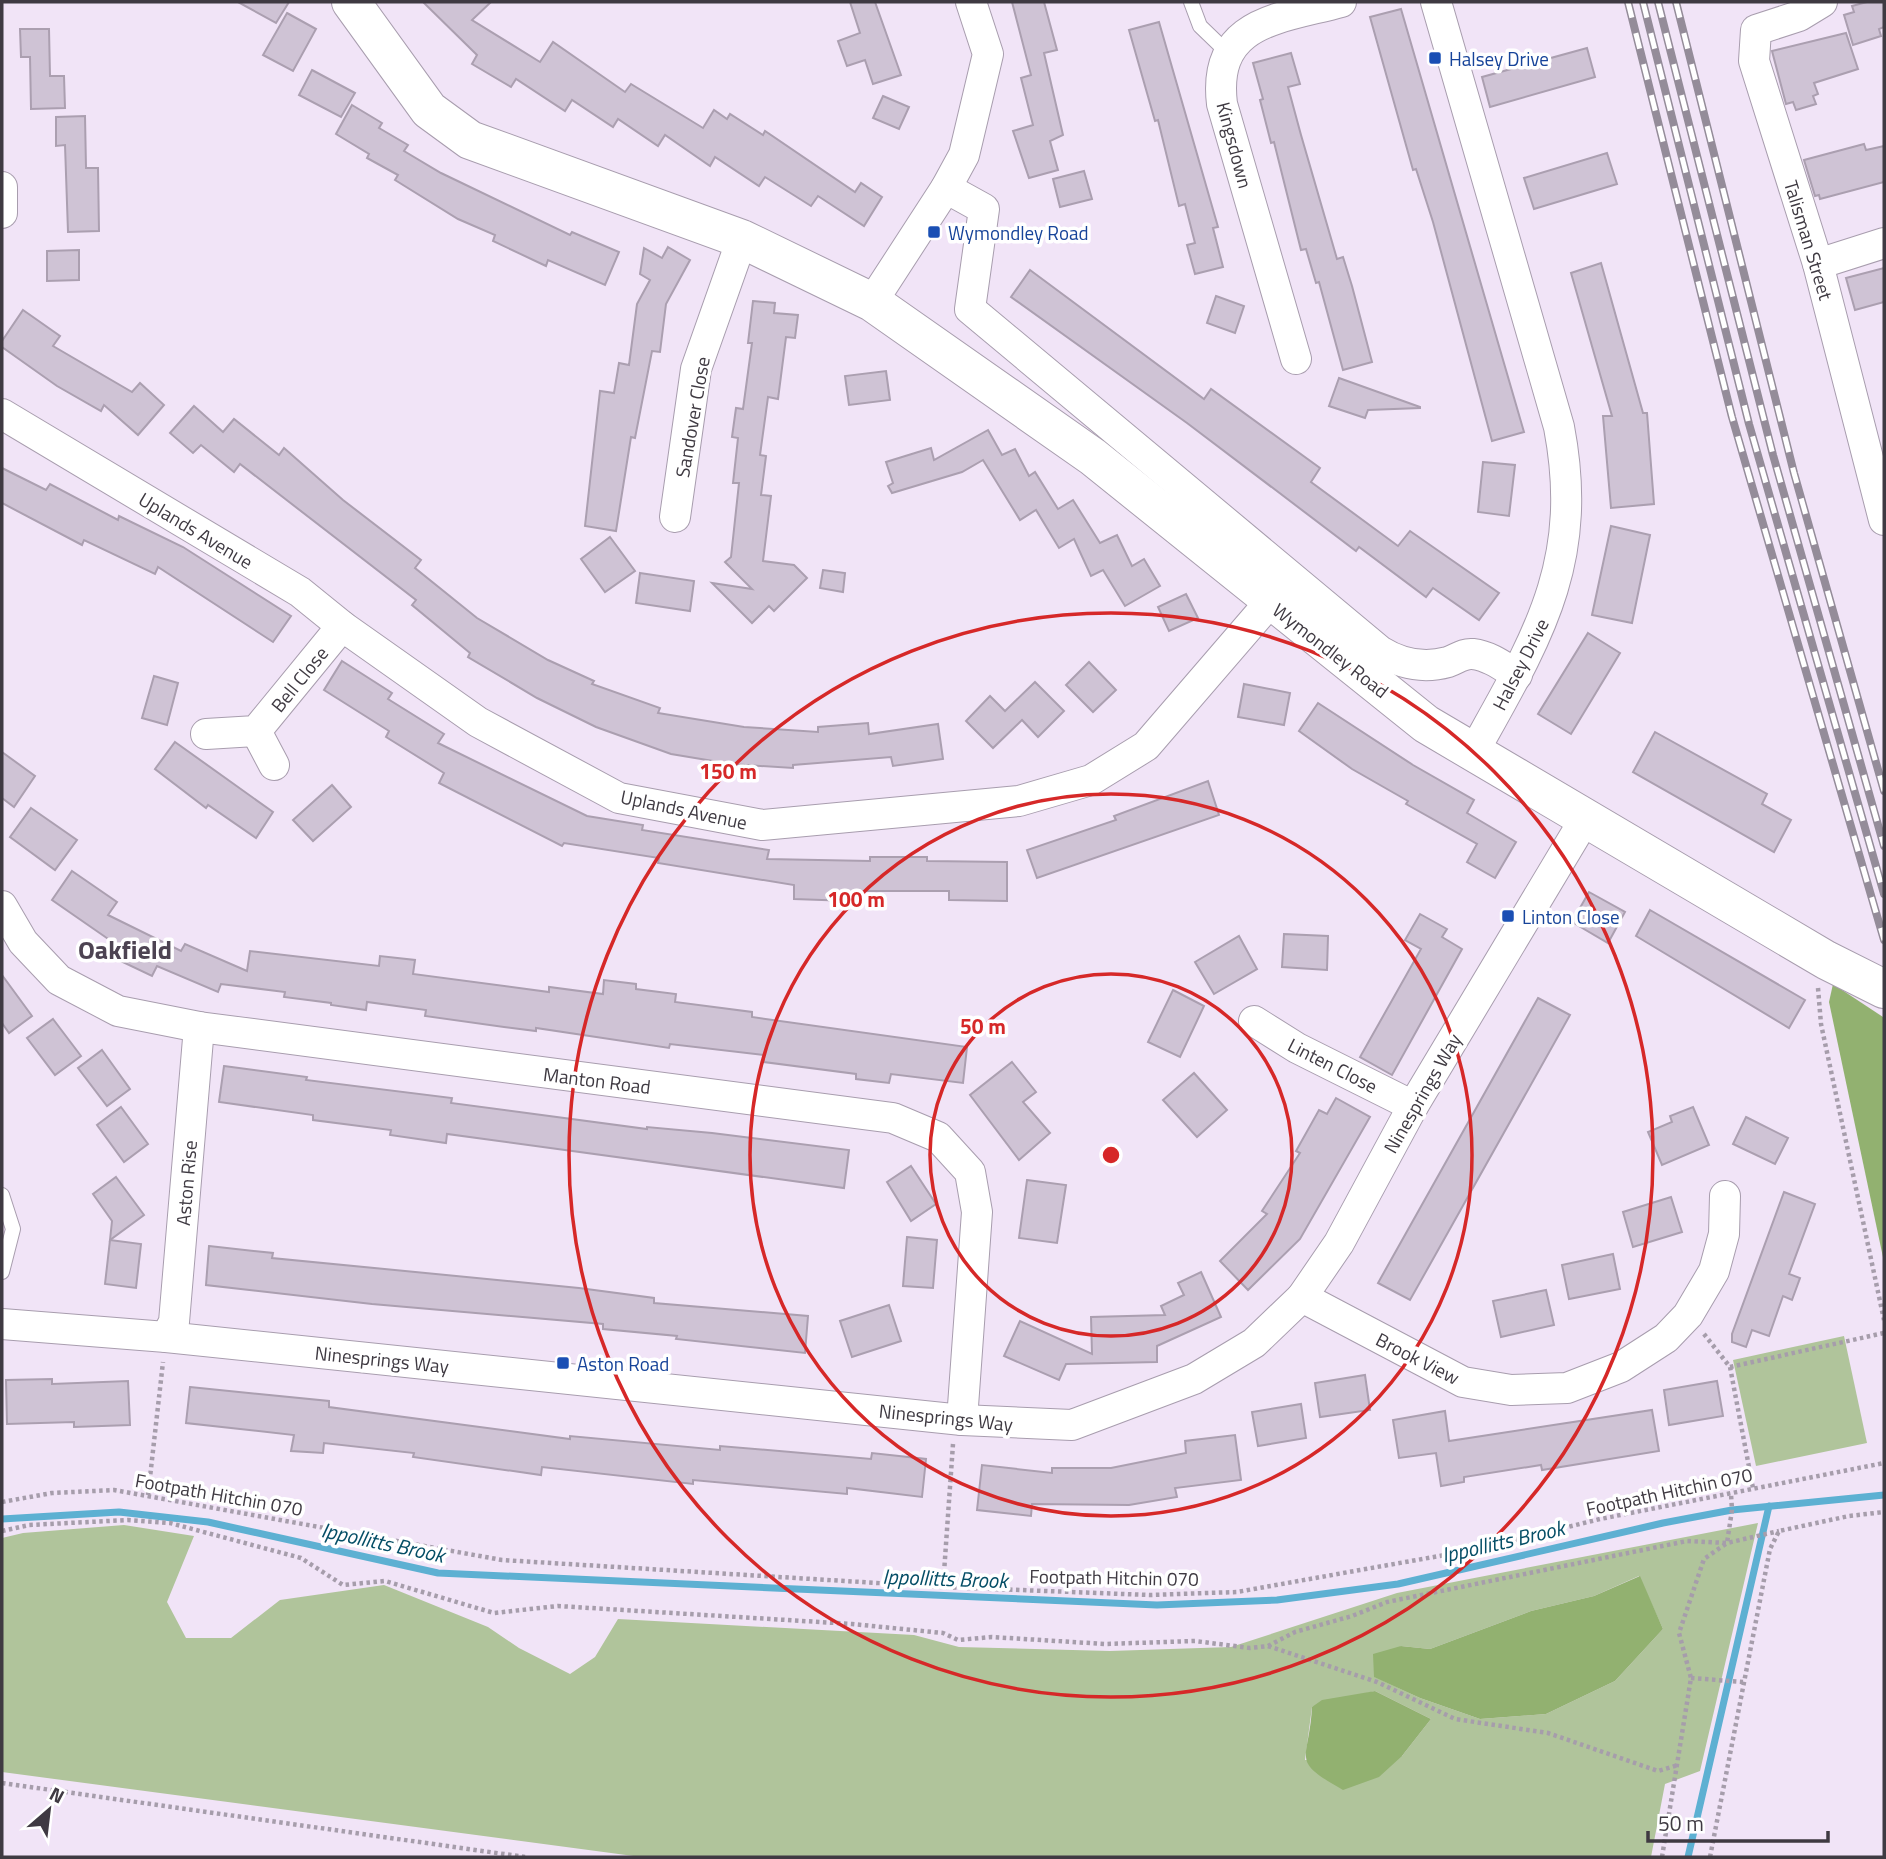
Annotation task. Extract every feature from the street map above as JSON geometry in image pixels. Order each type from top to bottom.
[{"type":"street","name":"Wymondley Road","points":[[351,2],[429,110],[470,140],[742,239],[872,302],[1093,457],[1270,602],[1426,724],[1826,960],[1884,989]]},
{"type":"street","points":[[872,302],[946,188],[964,155],[988,54],[971,2]]},
{"type":"street","points":[[1228,53],[1238,38],[1256,26],[1341,2]]},
{"type":"street","name":"Halsey Drive","points":[[1436,2],[1559,427],[1566,464],[1566,528],[1559,568],[1539,632],[1473,753]]},
{"type":"street","name":"Talisman Street","points":[[1822,2],[1799,16],[1756,30],[1754,61],[1818,264],[1884,520]]},
{"type":"street","name":"Kingsdown","points":[[1228,53],[1221,73],[1222,104],[1296,359]]},
{"type":"street","points":[[2,187],[2,213]]},
{"type":"street","name":"Wymondley Road","points":[[946,188],[984,209],[970,309],[1380,651],[1393,659],[1421,666],[1451,661],[1470,653],[1491,659],[1517,675]]},
{"type":"street","name":"Sandover Close","points":[[675,517],[696,369],[742,239]]},
{"type":"street","points":[[1818,264],[1884,243]]},
{"type":"street","name":"Uplands Avenue","points":[[2,414],[300,592],[342,626],[478,723],[620,798],[762,825],[1020,801],[1091,780],[1146,746],[1270,602]]},
{"type":"street","name":"Bell Close","points":[[206,734],[256,731],[342,626]]},
{"type":"street","name":"Bell Close","points":[[256,731],[274,765]]},
{"type":"street","name":"Ninesprings Way","points":[[2,1324],[166,1337],[959,1419],[1072,1425],[1194,1379],[1254,1343],[1302,1297],[1339,1243],[1413,1106],[1586,819]]},
{"type":"street","name":"Manton Road","points":[[2,906],[23,942],[59,980],[118,1011],[199,1027],[893,1118],[938,1137],[970,1172],[977,1212],[959,1419]]},
{"type":"street","name":"Linten Close","points":[[1254,1021],[1297,1048],[1413,1106]]},
{"type":"street","name":"Aston Rise","points":[[166,1337],[174,1322],[199,1027]]},
{"type":"street","name":"Brook View","points":[[1302,1297],[1463,1382],[1511,1390],[1567,1388],[1621,1367],[1665,1338],[1688,1315],[1713,1271],[1724,1234],[1725,1196]]},
{"type":"lane","points":[[1191,2],[1200,26],[1228,53]]},
{"type":"lane","points":[[2,1195],[13,1229],[2,1272]]},
{"type":"path","points":[[1826,960],[1818,986],[1821,1024],[1884,1320]]},
{"type":"path","points":[[1688,1315],[1730,1367],[1753,1488]]},
{"type":"path","points":[[1730,1367],[1884,1333]]},
{"type":"path","points":[[148,1495],[166,1337]]},
{"type":"path","points":[[943,1587],[959,1419]]},
{"type":"path","name":"Footpath Hitchin 070","points":[[2,1503],[52,1493],[114,1490],[502,1560],[943,1587],[1149,1595],[1237,1592],[1479,1549],[1600,1519],[1884,1463]]},
{"type":"path","points":[[1662,1857],[1691,1678],[1679,1633],[1704,1559],[1727,1543],[1732,1510],[1731,1494]]},
{"type":"path","points":[[2,1531],[29,1525],[116,1520],[170,1523],[301,1558],[343,1585],[385,1581],[494,1613],[558,1606],[852,1624],[943,1633],[958,1640],[992,1637],[1105,1644],[1195,1641],[1250,1648],[1268,1646],[1295,1632],[1352,1616],[1387,1602],[1687,1541],[1727,1543],[1849,1516],[1884,1512]]},
{"type":"path","points":[[1710,1857],[1770,1549],[1779,1531]]},
{"type":"path","points":[[1268,1646],[1377,1682],[1455,1720],[1548,1733],[1658,1771],[1678,1765]]},
{"type":"path","points":[[1691,1678],[1743,1682]]},
{"type":"path","points":[[2,1783],[525,1857]]},
{"type":"green space","points":[[1833,984],[1883,1017],[1884,1022],[1884,1262],[1829,1002]]},
{"type":"green space","points":[[1844,1336],[1867,1443],[1756,1466],[1733,1360]]},
{"type":"green space","points":[[1758,1523],[1700,1771],[1665,1784],[1651,1857],[641,1857],[2,1772],[2,1538],[23,1533],[124,1525],[194,1536],[167,1602],[186,1638],[231,1638],[280,1600],[384,1585],[488,1627],[519,1648],[570,1674],[595,1657],[618,1619],[914,1635],[959,1647],[1110,1651],[1231,1647],[1397,1593]],"holes":[[[1639,1576],[1663,1629],[1615,1681],[1546,1714],[1480,1719],[1420,1698],[1375,1677],[1401,1646],[1430,1649],[1531,1611],[1594,1596]],[[1375,1691],[1431,1719],[1402,1756],[1305,1760],[1312,1707]]]},
{"type":"green space","points":[[1640,1576],[1663,1629],[1615,1681],[1546,1714],[1480,1719],[1420,1698],[1374,1677],[1373,1654],[1401,1646],[1430,1649],[1531,1611],[1594,1596]]},
{"type":"green space","points":[[1375,1691],[1431,1719],[1402,1756],[1379,1777],[1343,1790],[1315,1772],[1306,1758],[1312,1707],[1322,1700]]},
{"type":"building","points":[[238,2],[289,2],[276,23]]},
{"type":"building","points":[[423,2],[491,2],[472,20],[540,62],[553,42],[625,92],[631,84],[703,128],[714,110],[727,119],[730,114],[763,135],[765,131],[855,192],[861,183],[882,197],[864,226],[818,196],[811,206],[765,177],[759,186],[715,157],[710,166],[665,135],[658,146],[618,119],[613,127],[572,100],[565,111],[516,79],[511,87],[472,64],[477,55]]},
{"type":"building","points":[[850,2],[875,2],[901,75],[873,84],[865,60],[847,66],[838,41],[860,33]]},
{"type":"building","points":[[1012,2],[1044,2],[1057,50],[1044,53],[1063,135],[1050,141],[1058,170],[1029,178],[1013,131],[1033,125],[1021,78],[1031,75]]},
{"type":"building","points":[[1867,2],[1884,2],[1884,27],[1879,29],[1881,36],[1853,45],[1844,15],[1854,12],[1852,6]]},
{"type":"building","points":[[1401,9],[1524,432],[1492,441],[1433,222],[1416,169],[1413,170],[1370,17]]},
{"type":"building","points":[[287,13],[316,29],[293,71],[263,55]]},
{"type":"building","points":[[1159,22],[1218,227],[1213,228],[1223,267],[1195,274],[1187,245],[1195,243],[1185,204],[1179,206],[1158,120],[1155,121],[1129,30]]},
{"type":"building","points":[[20,29],[49,29],[50,76],[64,76],[65,108],[31,109],[30,57],[21,57]]},
{"type":"building","points":[[1846,33],[1858,69],[1814,83],[1818,94],[1813,96],[1816,104],[1796,110],[1793,102],[1786,104],[1772,51]]},
{"type":"building","points":[[1587,48],[1595,77],[1490,107],[1482,77]]},
{"type":"building","points":[[1291,53],[1300,84],[1288,87],[1337,259],[1343,257],[1372,362],[1343,370],[1319,282],[1316,283],[1306,249],[1301,250],[1274,142],[1271,143],[1253,63]]},
{"type":"building","points":[[312,70],[355,93],[341,117],[299,95]]},
{"type":"building","points":[[883,96],[909,107],[899,129],[873,118]]},
{"type":"building","points":[[352,105],[382,123],[379,128],[408,145],[404,151],[441,173],[570,235],[572,232],[619,252],[605,285],[548,260],[546,266],[493,241],[495,235],[458,219],[395,180],[398,175],[367,158],[369,154],[336,134]]},
{"type":"building","points":[[85,116],[86,168],[98,168],[99,231],[68,232],[65,145],[56,146],[56,117]]},
{"type":"building","points":[[1864,144],[1866,150],[1884,146],[1884,182],[1820,199],[1819,195],[1815,196],[1804,160]]},
{"type":"building","points":[[1607,153],[1617,184],[1534,209],[1524,178]]},
{"type":"building","points":[[1084,171],[1092,199],[1060,207],[1053,179]]},
{"type":"building","points":[[668,247],[690,260],[666,304],[660,352],[652,351],[635,438],[631,437],[616,531],[585,526],[600,391],[614,393],[619,363],[629,365],[637,304],[650,280],[640,274],[644,248],[662,258]]},
{"type":"building","points":[[79,250],[79,280],[47,281],[47,251]]},
{"type":"building","points":[[1601,263],[1643,413],[1647,413],[1654,504],[1611,508],[1603,416],[1612,416],[1571,273]]},
{"type":"building","points":[[1884,268],[1884,302],[1855,310],[1846,278]]},
{"type":"building","points":[[1030,270],[1204,399],[1211,389],[1320,468],[1311,482],[1398,546],[1410,531],[1499,593],[1479,620],[1433,588],[1426,597],[1359,547],[1356,551],[1187,423],[1011,297]]},
{"type":"building","points":[[1216,296],[1244,306],[1235,333],[1207,323]]},
{"type":"building","points":[[753,301],[775,303],[774,313],[798,315],[795,338],[786,337],[778,399],[768,397],[760,455],[766,456],[761,495],[771,496],[763,561],[794,565],[807,578],[774,611],[769,606],[752,623],[712,583],[752,589],[725,562],[731,557],[739,483],[733,483],[738,438],[732,437],[736,408],[743,409],[752,343],[748,343]]},
{"type":"building","points":[[23,310],[60,336],[53,346],[132,392],[140,383],[164,405],[138,435],[104,405],[101,411],[57,386],[2,347],[2,341]]},
{"type":"building","points":[[886,371],[890,400],[849,405],[845,376]]},
{"type":"building","points":[[1339,378],[1420,408],[1368,410],[1365,418],[1329,406]]},
{"type":"building","points":[[194,406],[223,432],[234,419],[279,455],[284,448],[343,500],[421,560],[415,568],[477,618],[548,660],[594,681],[592,684],[660,708],[658,713],[744,727],[818,732],[818,727],[868,723],[869,734],[938,724],[943,759],[893,766],[891,757],[793,765],[793,768],[731,764],[671,754],[596,727],[537,698],[468,657],[470,653],[412,605],[416,600],[240,464],[234,472],[201,445],[193,453],[170,433]]},
{"type":"building","points":[[988,430],[1002,455],[1015,449],[1029,476],[1035,472],[1058,509],[1073,500],[1100,543],[1117,535],[1132,566],[1144,559],[1160,586],[1125,606],[1103,570],[1091,576],[1074,539],[1059,548],[1036,510],[1020,520],[983,460],[962,472],[892,493],[888,486],[893,483],[886,462],[931,448],[934,460]]},
{"type":"building","points":[[1483,462],[1515,465],[1509,516],[1478,512]]},
{"type":"building","points":[[2,468],[46,490],[50,484],[118,520],[119,516],[183,547],[291,616],[273,642],[158,567],[155,574],[84,540],[82,545],[2,503]]},
{"type":"building","points":[[1611,526],[1650,535],[1632,623],[1592,615]]},
{"type":"building","points":[[610,537],[635,571],[605,592],[581,559]]},
{"type":"building","points":[[823,570],[845,573],[843,592],[820,588]]},
{"type":"building","points":[[640,573],[694,581],[690,611],[636,603]]},
{"type":"building","points":[[1186,594],[1198,618],[1169,631],[1158,607]]},
{"type":"building","points":[[1588,633],[1620,653],[1571,734],[1538,714]]},
{"type":"building","points":[[342,661],[392,693],[388,699],[444,734],[438,743],[587,816],[643,825],[642,830],[769,850],[767,859],[870,861],[870,857],[927,857],[927,861],[1007,862],[1007,901],[949,900],[949,891],[850,891],[850,901],[794,899],[794,885],[658,863],[659,858],[564,843],[562,846],[439,783],[444,773],[386,737],[389,731],[324,690]]},
{"type":"building","points":[[1089,662],[1116,690],[1093,712],[1066,685]]},
{"type":"building","points":[[154,676],[178,683],[167,725],[142,718]]},
{"type":"building","points":[[1035,682],[1064,711],[1038,737],[1022,720],[993,748],[966,721],[990,696],[1005,711]]},
{"type":"building","points":[[1244,684],[1290,693],[1284,725],[1238,717]]},
{"type":"building","points":[[1318,703],[1413,765],[1474,800],[1467,813],[1516,842],[1495,878],[1467,862],[1477,844],[1406,804],[1408,801],[1352,769],[1299,731]]},
{"type":"building","points":[[1655,732],[1767,794],[1762,804],[1791,820],[1774,852],[1633,772]]},
{"type":"building","points":[[175,742],[273,812],[256,838],[208,805],[206,808],[155,769]]},
{"type":"building","points":[[2,752],[35,776],[14,807],[2,798]]},
{"type":"building","points":[[1208,781],[1219,815],[1037,878],[1027,850],[1116,820],[1114,816]]},
{"type":"building","points":[[332,785],[351,807],[313,841],[293,820]]},
{"type":"building","points":[[31,808],[77,840],[55,870],[10,837]]},
{"type":"building","points":[[72,871],[117,902],[108,915],[181,951],[185,944],[247,971],[250,951],[379,966],[380,956],[415,960],[413,974],[549,992],[549,987],[603,994],[604,980],[636,984],[636,989],[676,994],[675,1002],[752,1012],[752,1017],[967,1047],[963,1083],[891,1074],[889,1083],[856,1079],[856,1074],[764,1062],[764,1055],[670,1044],[669,1048],[536,1028],[536,1031],[504,1027],[425,1016],[426,1010],[367,1002],[366,1010],[284,997],[285,992],[221,984],[218,992],[157,966],[152,976],[108,955],[114,943],[52,900]]},
{"type":"building","points":[[1589,892],[1625,912],[1608,943],[1572,922]]},
{"type":"building","points":[[1650,910],[1805,1000],[1789,1028],[1636,936]]},
{"type":"building","points":[[1420,914],[1447,929],[1442,937],[1462,949],[1392,1075],[1360,1057],[1421,949],[1405,940]]},
{"type":"building","points":[[1284,934],[1328,936],[1327,970],[1282,967]]},
{"type":"building","points":[[1239,936],[1257,969],[1214,994],[1195,962]]},
{"type":"building","points":[[2,975],[32,1016],[9,1033],[2,1023]]},
{"type":"building","points":[[1173,990],[1204,1006],[1180,1057],[1148,1042]]},
{"type":"building","points":[[1538,998],[1570,1015],[1410,1300],[1378,1283]]},
{"type":"building","points":[[53,1019],[81,1056],[55,1075],[27,1038]]},
{"type":"building","points":[[102,1050],[130,1089],[107,1106],[78,1068]]},
{"type":"building","points":[[1012,1062],[1036,1092],[1023,1102],[1050,1133],[1019,1160],[970,1095]]},
{"type":"building","points":[[224,1066],[307,1077],[306,1080],[452,1098],[451,1103],[647,1129],[712,1133],[849,1150],[844,1188],[447,1134],[446,1143],[390,1135],[391,1130],[313,1120],[313,1115],[219,1102]]},
{"type":"building","points":[[1194,1073],[1227,1110],[1197,1137],[1163,1100]]},
{"type":"building","points":[[1336,1098],[1370,1117],[1300,1239],[1248,1290],[1220,1261],[1267,1214],[1262,1211],[1300,1153],[1296,1151],[1319,1110],[1327,1114]]},
{"type":"building","points":[[121,1107],[148,1144],[124,1162],[97,1125]]},
{"type":"building","points":[[1693,1107],[1709,1145],[1662,1165],[1648,1132],[1672,1122],[1670,1116]]},
{"type":"building","points":[[1746,1117],[1788,1138],[1775,1164],[1733,1144]]},
{"type":"building","points":[[911,1166],[936,1204],[911,1221],[887,1182]]},
{"type":"building","points":[[116,1177],[144,1215],[110,1240],[112,1221],[93,1194]]},
{"type":"building","points":[[1027,1180],[1066,1185],[1057,1243],[1019,1238]]},
{"type":"building","points":[[1784,1192],[1815,1204],[1789,1274],[1800,1278],[1792,1300],[1783,1296],[1769,1336],[1752,1330],[1746,1347],[1732,1342],[1732,1334]]},
{"type":"building","points":[[1671,1197],[1682,1232],[1633,1247],[1623,1212]]},
{"type":"building","points":[[907,1237],[937,1240],[933,1288],[903,1286]]},
{"type":"building","points":[[110,1240],[141,1244],[136,1288],[105,1284]]},
{"type":"building","points":[[209,1246],[273,1253],[272,1258],[579,1288],[654,1298],[654,1303],[808,1316],[805,1353],[603,1329],[603,1324],[372,1304],[206,1285]]},
{"type":"building","points":[[1613,1254],[1620,1289],[1569,1299],[1562,1265]]},
{"type":"building","points":[[1201,1272],[1221,1317],[1157,1346],[1157,1362],[1066,1364],[1059,1380],[1004,1356],[1020,1321],[1092,1354],[1091,1317],[1165,1315],[1161,1306],[1184,1295],[1178,1283]]},
{"type":"building","points":[[1546,1290],[1554,1325],[1501,1337],[1493,1301]]},
{"type":"building","points":[[889,1305],[901,1341],[852,1357],[840,1321]]},
{"type":"building","points":[[1365,1375],[1370,1410],[1320,1417],[1315,1383]]},
{"type":"building","points":[[52,1379],[52,1384],[128,1381],[130,1425],[74,1427],[74,1422],[7,1424],[6,1380]]},
{"type":"building","points":[[1717,1381],[1723,1416],[1669,1425],[1664,1390]]},
{"type":"building","points":[[190,1387],[329,1401],[329,1407],[570,1439],[570,1436],[720,1450],[720,1446],[871,1459],[872,1453],[926,1459],[922,1497],[847,1488],[847,1494],[693,1480],[693,1484],[542,1467],[541,1475],[413,1457],[414,1453],[324,1443],[323,1453],[291,1451],[294,1435],[186,1423]]},
{"type":"building","points":[[1301,1404],[1306,1438],[1258,1446],[1252,1412]]},
{"type":"building","points":[[1652,1410],[1659,1451],[1542,1470],[1541,1465],[1464,1477],[1464,1482],[1441,1486],[1436,1453],[1399,1458],[1393,1420],[1445,1411],[1449,1441]]},
{"type":"building","points":[[1235,1435],[1241,1480],[1175,1488],[1177,1497],[1129,1505],[1032,1504],[1031,1516],[977,1510],[982,1465],[1052,1473],[1052,1468],[1111,1468],[1186,1453],[1185,1441]]},
{"type":"waterway","name":"Ippollitts Brook","points":[[2,1519],[119,1512],[208,1522],[438,1573],[1157,1605],[1277,1600],[1398,1584],[1663,1523],[1732,1510],[1884,1495]]},
{"type":"waterway","points":[[1688,1857],[1769,1506]]},
{"type":"railway","points":[[1628,2],[1732,417],[1884,940]]},
{"type":"railway","points":[[1643,2],[1749,424],[1884,894]]},
{"type":"railway","points":[[1658,2],[1773,455],[1884,846]]},
{"type":"railway","points":[[1676,2],[1794,473],[1884,791]]},
{"type":"place","name":"Halsey Drive","points":[[1435,58]]},
{"type":"place","name":"Wymondley Road","points":[[934,232]]},
{"type":"place","name":"Linton Close","points":[[1508,916]]},
{"type":"place","name":"Aston Road","points":[[563,1363]]},
{"type":"district","name":"Oakfield","points":[[125,949]]}]
